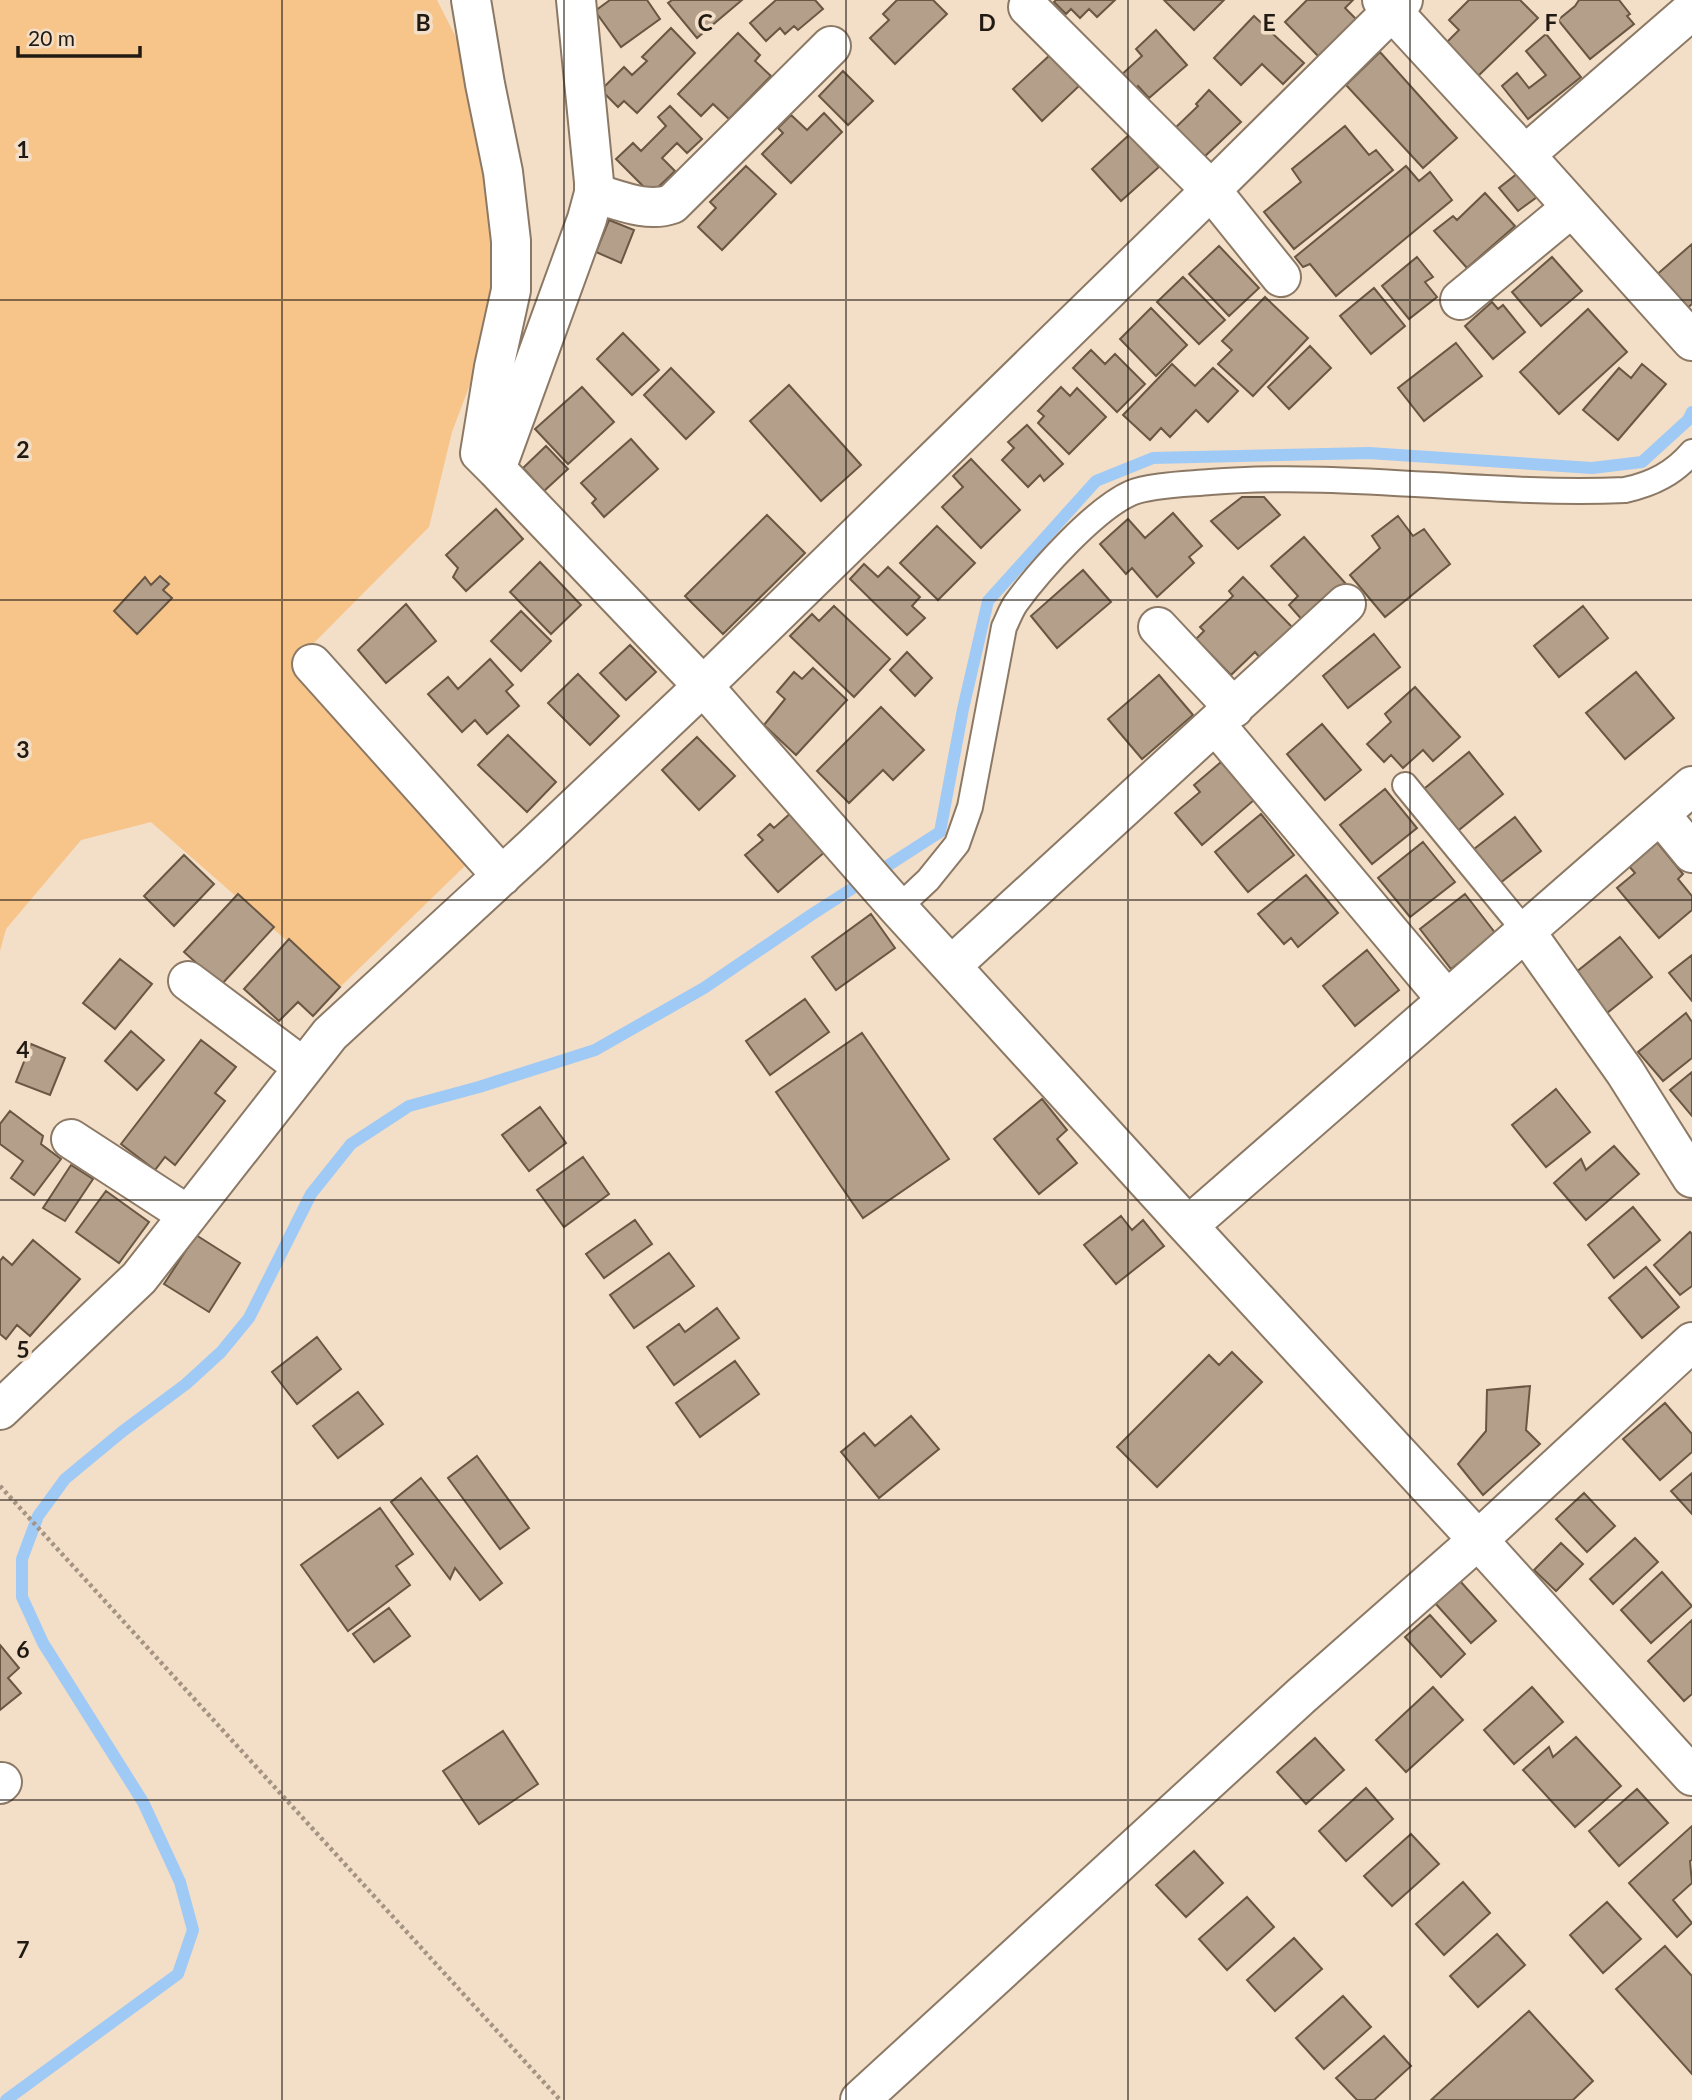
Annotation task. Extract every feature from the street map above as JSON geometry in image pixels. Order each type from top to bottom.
[{"type":"street","points":[[471,0],[503,172],[511,241],[511,290],[494,367],[480,453],[703,686],[950,966],[1692,1776]]},
{"type":"street","points":[[496,469],[587,219],[594,193],[576,0]]},
{"type":"street","points":[[0,1410],[139,1278],[330,1034],[703,686],[1211,190],[1393,4],[1571,208],[1692,341]]},
{"type":"street","points":[[1028,7],[1211,190],[1281,277]]},
{"type":"street","points":[[1525,155],[1692,10]]},
{"type":"street","points":[[594,193],[650,208],[672,204],[831,46]]},
{"type":"street","points":[[1460,300],[1571,208]]},
{"type":"street","points":[[950,966],[1346,604]]},
{"type":"street","points":[[1158,627],[1224,716],[1447,1000]]},
{"type":"street","points":[[312,664],[502,876]]},
{"type":"street","points":[[1188,1226],[1692,786]]},
{"type":"street","points":[[1660,814],[1692,853]]},
{"type":"street","points":[[1525,931],[1625,1072],[1692,1178]]},
{"type":"street","points":[[188,981],[303,1067]]},
{"type":"street","points":[[71,1139],[188,1215]]},
{"type":"street","points":[[860,2100],[1301,1696],[1478,1540],[1692,1342]]},
{"type":"lane","points":[[893,903],[928,880],[957,844],[970,807],[1004,626],[1014,605],[1091,521],[1132,492],[1184,484],[1309,478],[1488,488],[1625,490],[1641,487],[1670,473],[1692,452]]},
{"type":"lane","points":[[1405,785],[1525,931]]},
{"type":"path","points":[[0,1486],[560,2100]]},
{"type":"shaded area","points":[[0,0],[437,0],[495,114],[499,307],[452,432],[429,527],[292,665],[470,861],[340,987],[151,822],[81,840],[6,929],[0,951]]},
{"type":"building","points":[[610,0],[647,0],[660,19],[621,47],[595,11]]},
{"type":"building","points":[[672,0],[742,0],[697,38],[668,3]]},
{"type":"building","points":[[776,0],[815,0],[823,9],[798,30],[794,26],[785,34],[780,28],[766,41],[750,23]]},
{"type":"building","points":[[897,0],[933,0],[947,14],[895,64],[870,38],[889,20],[883,14]]},
{"type":"building","points":[[1115,0],[1097,17],[1089,9],[1080,18],[1071,9],[1066,14],[1054,2]]},
{"type":"building","points":[[1164,0],[1224,0],[1194,30]]},
{"type":"building","points":[[1307,0],[1353,0],[1345,8],[1358,21],[1320,58],[1285,22]]},
{"type":"building","points":[[1469,0],[1520,0],[1538,18],[1476,78],[1444,45],[1459,30],[1449,20]]},
{"type":"building","points":[[1579,0],[1619,0],[1634,24],[1590,59],[1558,20]]},
{"type":"building","points":[[1254,16],[1304,63],[1283,84],[1262,64],[1241,85],[1214,58]]},
{"type":"building","points":[[671,28],[695,53],[637,113],[624,101],[618,107],[601,90],[624,67],[632,75],[647,61],[642,57]]},
{"type":"building","points":[[1156,30],[1187,65],[1149,98],[1138,86],[1133,91],[1119,77],[1142,56],[1136,49]]},
{"type":"building","points":[[738,33],[760,55],[755,61],[771,76],[729,119],[713,104],[701,116],[678,94]]},
{"type":"building","points":[[1546,34],[1581,77],[1528,119],[1502,86],[1517,73],[1529,88],[1546,75],[1526,51]]},
{"type":"building","points":[[1380,52],[1457,138],[1423,168],[1346,85]]},
{"type":"building","points":[[1050,55],[1079,86],[1042,121],[1013,89]]},
{"type":"building","points":[[843,71],[873,101],[848,125],[819,96]]},
{"type":"building","points":[[1209,90],[1241,122],[1202,159],[1173,130],[1198,106],[1196,104]]},
{"type":"building","points":[[670,106],[702,139],[687,153],[677,143],[662,158],[675,171],[651,194],[616,159],[633,143],[641,151],[666,126],[658,117]]},
{"type":"building","points":[[824,113],[842,132],[791,183],[762,154],[783,133],[778,128],[791,115],[807,130]]},
{"type":"building","points":[[1345,126],[1369,155],[1376,150],[1393,170],[1294,249],[1264,212],[1301,182],[1292,169]]},
{"type":"building","points":[[1129,135],[1159,167],[1121,201],[1092,169]]},
{"type":"building","points":[[746,166],[776,194],[722,250],[698,227],[716,208],[710,202]]},
{"type":"building","points":[[1406,166],[1419,181],[1430,172],[1452,200],[1336,296],[1310,264],[1303,267],[1295,257]]},
{"type":"building","points":[[1518,173],[1537,197],[1518,211],[1499,188]]},
{"type":"building","points":[[1485,193],[1515,226],[1467,268],[1434,231],[1453,216],[1457,220]]},
{"type":"building","points":[[609,220],[634,230],[621,263],[596,252]]},
{"type":"building","points":[[1692,244],[1692,304],[1684,311],[1654,277]]},
{"type":"building","points":[[1219,246],[1259,288],[1229,316],[1189,274]]},
{"type":"building","points":[[1417,257],[1433,277],[1425,282],[1437,297],[1409,319],[1382,286]]},
{"type":"building","points":[[1552,257],[1582,291],[1541,326],[1512,292]]},
{"type":"building","points":[[1183,277],[1225,320],[1199,344],[1157,302]]},
{"type":"building","points":[[1374,288],[1405,326],[1371,354],[1340,316]]},
{"type":"building","points":[[1265,297],[1308,338],[1253,396],[1218,364],[1232,350],[1222,341]]},
{"type":"building","points":[[1492,302],[1498,309],[1503,305],[1525,332],[1493,359],[1465,326]]},
{"type":"building","points":[[1151,308],[1187,345],[1156,376],[1120,339]]},
{"type":"building","points":[[1588,309],[1627,352],[1559,414],[1520,372]]},
{"type":"building","points":[[623,333],[659,370],[632,395],[597,359]]},
{"type":"building","points":[[1456,343],[1482,376],[1424,421],[1398,388]]},
{"type":"building","points":[[1310,346],[1331,368],[1289,409],[1268,387]]},
{"type":"building","points":[[1091,350],[1105,364],[1115,354],[1145,384],[1117,412],[1073,368]]},
{"type":"building","points":[[1172,364],[1195,386],[1213,368],[1238,391],[1208,422],[1196,410],[1170,437],[1161,428],[1150,440],[1123,415]]},
{"type":"building","points":[[1642,364],[1666,384],[1618,440],[1583,410],[1619,368],[1631,378]]},
{"type":"building","points":[[671,368],[714,412],[686,439],[644,395]]},
{"type":"building","points":[[789,385],[861,465],[821,501],[750,421]]},
{"type":"building","points":[[582,387],[614,422],[568,464],[535,429]]},
{"type":"building","points":[[1061,387],[1070,396],[1077,388],[1106,417],[1069,454],[1038,423],[1044,416],[1038,411]]},
{"type":"building","points":[[1027,425],[1063,464],[1044,481],[1040,475],[1028,487],[1002,460],[1014,448],[1008,442]]},
{"type":"building","points":[[631,439],[658,469],[604,517],[592,503],[596,499],[581,483]]},
{"type":"building","points":[[546,446],[568,469],[544,491],[523,468]]},
{"type":"building","points":[[971,459],[1020,510],[981,548],[942,507],[963,487],[953,476]]},
{"type":"building","points":[[1242,497],[1264,497],[1280,515],[1238,549],[1211,521]]},
{"type":"building","points":[[496,509],[523,539],[466,591],[453,577],[458,568],[446,555]]},
{"type":"building","points":[[1173,513],[1202,546],[1189,557],[1194,563],[1157,597],[1132,568],[1126,574],[1100,544],[1128,519],[1145,538]]},
{"type":"building","points":[[767,515],[805,553],[723,634],[685,596]]},
{"type":"building","points":[[1398,516],[1413,536],[1424,529],[1450,564],[1385,617],[1350,575],[1380,548],[1372,536]]},
{"type":"building","points":[[937,526],[975,563],[938,600],[900,563]]},
{"type":"building","points":[[1304,537],[1346,584],[1304,622],[1289,605],[1298,596],[1271,566]]},
{"type":"building","points":[[540,562],[581,605],[551,634],[510,592]]},
{"type":"building","points":[[864,564],[878,577],[888,567],[920,597],[912,606],[925,618],[907,635],[850,579]]},
{"type":"building","points":[[1083,570],[1111,602],[1057,648],[1031,616]]},
{"type":"building","points":[[160,576],[169,584],[163,590],[172,598],[137,634],[114,611],[145,577],[151,585]]},
{"type":"building","points":[[1243,577],[1293,628],[1261,659],[1255,652],[1231,675],[1196,639],[1204,631],[1200,627],[1233,596],[1229,591]]},
{"type":"building","points":[[406,604],[436,641],[386,683],[358,650]]},
{"type":"building","points":[[834,606],[890,659],[854,697],[790,636],[812,614],[819,621]]},
{"type":"building","points":[[1583,606],[1608,638],[1559,677],[1534,646]]},
{"type":"building","points":[[521,611],[551,641],[521,671],[491,641]]},
{"type":"building","points":[[1374,634],[1400,667],[1348,708],[1323,676]]},
{"type":"building","points":[[630,645],[656,672],[626,700],[600,673]]},
{"type":"building","points":[[907,652],[932,678],[915,696],[890,670]]},
{"type":"building","points":[[490,659],[513,685],[506,691],[519,706],[487,734],[475,720],[462,732],[428,694],[448,677],[458,689]]},
{"type":"building","points":[[813,668],[847,700],[796,755],[764,725],[785,699],[777,692],[794,672],[802,679]]},
{"type":"building","points":[[1636,672],[1674,718],[1625,759],[1586,713]]},
{"type":"building","points":[[578,674],[619,716],[590,745],[548,703]]},
{"type":"building","points":[[1159,675],[1193,715],[1142,759],[1108,719]]},
{"type":"building","points":[[1415,687],[1460,737],[1433,761],[1423,750],[1403,768],[1391,755],[1384,762],[1367,744],[1391,722],[1385,714]]},
{"type":"building","points":[[881,707],[924,750],[893,780],[883,770],[849,803],[817,771]]},
{"type":"building","points":[[1322,724],[1361,770],[1325,800],[1287,754]]},
{"type":"building","points":[[508,735],[556,782],[527,812],[478,765]]},
{"type":"building","points":[[697,737],[735,776],[699,810],[662,770]]},
{"type":"building","points":[[1469,752],[1503,794],[1454,834],[1419,793]]},
{"type":"building","points":[[1221,762],[1254,800],[1202,845],[1175,813],[1200,792],[1194,785]]},
{"type":"building","points":[[1385,789],[1417,828],[1372,864],[1340,825]]},
{"type":"building","points":[[792,812],[826,851],[778,892],[745,855],[763,840],[758,835],[770,824],[774,828]]},
{"type":"building","points":[[1261,814],[1294,855],[1248,892],[1215,852]]},
{"type":"building","points":[[1515,817],[1541,851],[1495,887],[1469,853]]},
{"type":"building","points":[[1656,841],[1683,874],[1678,879],[1692,896],[1692,910],[1659,938],[1617,888],[1635,873],[1628,865]]},
{"type":"building","points":[[1423,842],[1455,882],[1410,917],[1378,878]]},
{"type":"building","points":[[184,855],[214,884],[174,926],[144,896]]},
{"type":"building","points":[[1306,875],[1338,913],[1298,947],[1291,938],[1284,944],[1258,914]]},
{"type":"building","points":[[238,894],[274,927],[221,985],[184,952]]},
{"type":"building","points":[[1465,894],[1496,934],[1451,969],[1420,929]]},
{"type":"building","points":[[871,914],[895,948],[836,990],[812,957]]},
{"type":"building","points":[[1620,937],[1652,977],[1607,1013],[1575,973]]},
{"type":"building","points":[[289,939],[340,987],[313,1016],[298,1002],[279,1021],[244,989]]},
{"type":"building","points":[[1367,950],[1399,990],[1355,1026],[1323,986]]},
{"type":"building","points":[[1692,955],[1692,1001],[1669,973]]},
{"type":"building","points":[[120,959],[152,984],[115,1029],[83,1003]]},
{"type":"building","points":[[805,999],[829,1032],[770,1075],[746,1041]]},
{"type":"building","points":[[1686,1013],[1692,1022],[1692,1058],[1663,1081],[1638,1052]]},
{"type":"building","points":[[131,1031],[164,1060],[137,1090],[105,1061]]},
{"type":"building","points":[[862,1033],[949,1159],[863,1218],[776,1092]]},
{"type":"building","points":[[201,1040],[236,1067],[215,1093],[225,1101],[175,1165],[165,1157],[155,1170],[121,1144]]},
{"type":"building","points":[[31,1044],[65,1058],[50,1095],[16,1082]]},
{"type":"building","points":[[1692,1072],[1692,1116],[1670,1090]]},
{"type":"building","points":[[1556,1089],[1590,1132],[1546,1167],[1512,1125]]},
{"type":"building","points":[[1042,1099],[1067,1130],[1057,1139],[1077,1163],[1039,1194],[994,1139]]},
{"type":"building","points":[[540,1107],[566,1143],[529,1171],[502,1135]]},
{"type":"building","points":[[10,1111],[43,1136],[41,1144],[61,1159],[34,1195],[11,1178],[23,1161],[0,1144],[0,1124]]},
{"type":"building","points":[[1614,1146],[1639,1174],[1586,1220],[1554,1183],[1581,1159],[1586,1170]]},
{"type":"building","points":[[583,1157],[609,1194],[564,1227],[537,1190]]},
{"type":"building","points":[[71,1165],[93,1179],[65,1221],[43,1208]]},
{"type":"building","points":[[106,1191],[149,1222],[119,1263],[76,1232]]},
{"type":"building","points":[[1633,1207],[1660,1240],[1614,1278],[1588,1245]]},
{"type":"building","points":[[1121,1216],[1132,1230],[1143,1220],[1164,1246],[1116,1284],[1084,1245]]},
{"type":"building","points":[[635,1220],[652,1244],[604,1278],[586,1254]]},
{"type":"building","points":[[1690,1232],[1692,1286],[1680,1295],[1654,1265]]},
{"type":"building","points":[[196,1235],[240,1263],[209,1312],[164,1284]]},
{"type":"building","points":[[33,1240],[80,1279],[30,1336],[17,1325],[6,1339],[0,1334],[0,1261],[3,1257],[12,1265]]},
{"type":"building","points":[[669,1253],[694,1286],[634,1328],[610,1295]]},
{"type":"building","points":[[1646,1267],[1679,1307],[1642,1338],[1609,1298]]},
{"type":"building","points":[[717,1308],[739,1338],[674,1385],[647,1347],[679,1324],[685,1332]]},
{"type":"building","points":[[317,1337],[341,1369],[297,1404],[272,1372]]},
{"type":"building","points":[[1232,1352],[1262,1382],[1157,1487],[1117,1447],[1209,1355],[1219,1365]]},
{"type":"building","points":[[735,1361],[759,1394],[700,1437],[676,1403]]},
{"type":"building","points":[[1530,1386],[1526,1430],[1540,1444],[1483,1495],[1458,1464],[1486,1431],[1487,1390]]},
{"type":"building","points":[[358,1392],[383,1424],[338,1458],[313,1426]]},
{"type":"building","points":[[1665,1403],[1692,1434],[1692,1452],[1660,1480],[1623,1439]]},
{"type":"building","points":[[911,1416],[939,1449],[879,1498],[841,1452],[864,1433],[875,1446]]},
{"type":"building","points":[[477,1456],[529,1528],[500,1549],[448,1478]]},
{"type":"building","points":[[1692,1473],[1692,1514],[1671,1491]]},
{"type":"building","points":[[421,1478],[502,1583],[480,1600],[455,1568],[450,1579],[391,1502]]},
{"type":"building","points":[[1584,1493],[1615,1526],[1587,1552],[1556,1519]]},
{"type":"building","points":[[380,1508],[413,1554],[396,1566],[410,1585],[348,1631],[301,1565]]},
{"type":"building","points":[[1635,1538],[1658,1562],[1613,1604],[1590,1579]]},
{"type":"building","points":[[1561,1543],[1583,1564],[1556,1591],[1534,1570]]},
{"type":"building","points":[[1662,1572],[1692,1606],[1651,1643],[1621,1610]]},
{"type":"building","points":[[1460,1581],[1496,1621],[1471,1643],[1435,1603]]},
{"type":"building","points":[[389,1608],[410,1636],[374,1662],[353,1634]]},
{"type":"building","points":[[1430,1615],[1465,1654],[1441,1677],[1405,1637]]},
{"type":"building","points":[[1692,1620],[1692,1694],[1684,1701],[1648,1661]]},
{"type":"building","points":[[0,1645],[19,1668],[8,1678],[21,1693],[0,1710]]},
{"type":"building","points":[[1433,1687],[1463,1720],[1406,1772],[1376,1740]]},
{"type":"building","points":[[1532,1687],[1563,1722],[1514,1764],[1484,1730]]},
{"type":"building","points":[[503,1731],[538,1784],[479,1824],[443,1771]]},
{"type":"building","points":[[1576,1737],[1621,1786],[1575,1827],[1523,1770],[1549,1747],[1553,1757]]},
{"type":"building","points":[[1315,1738],[1344,1770],[1306,1804],[1277,1772]]},
{"type":"building","points":[[1366,1788],[1393,1819],[1346,1861],[1319,1831]]},
{"type":"building","points":[[1637,1789],[1668,1823],[1619,1866],[1589,1831]]},
{"type":"building","points":[[1692,1826],[1692,1883],[1673,1900],[1692,1923],[1677,1937],[1629,1883]]},
{"type":"building","points":[[1411,1834],[1439,1864],[1392,1906],[1364,1876]]},
{"type":"building","points":[[1194,1851],[1223,1883],[1186,1917],[1156,1885]]},
{"type":"building","points":[[1463,1882],[1490,1913],[1444,1955],[1416,1924]]},
{"type":"building","points":[[1247,1897],[1274,1927],[1227,1970],[1199,1939]]},
{"type":"building","points":[[1607,1902],[1641,1939],[1603,1973],[1570,1935]]},
{"type":"building","points":[[1497,1934],[1525,1965],[1478,2007],[1450,1976]]},
{"type":"building","points":[[1294,1938],[1322,1969],[1275,2011],[1247,1980]]},
{"type":"building","points":[[1665,1946],[1692,1976],[1692,2074],[1616,1989]]},
{"type":"building","points":[[1343,1996],[1371,2027],[1324,2069],[1296,2038]]},
{"type":"building","points":[[1529,2011],[1593,2081],[1573,2100],[1431,2100]]},
{"type":"building","points":[[1384,2036],[1411,2066],[1374,2100],[1357,2100],[1336,2078]]},
{"type":"waterway","points":[[6,2100],[178,1974],[193,1930],[180,1882],[143,1802],[43,1643],[22,1597],[22,1559],[38,1516],[65,1479],[186,1384],[221,1352],[249,1318],[311,1194],[351,1144],[409,1106],[595,1050],[704,988],[940,832],[963,709],[988,601],[1096,481],[1153,458],[1369,453],[1592,468],[1642,462],[1688,420],[1692,412]]}]
